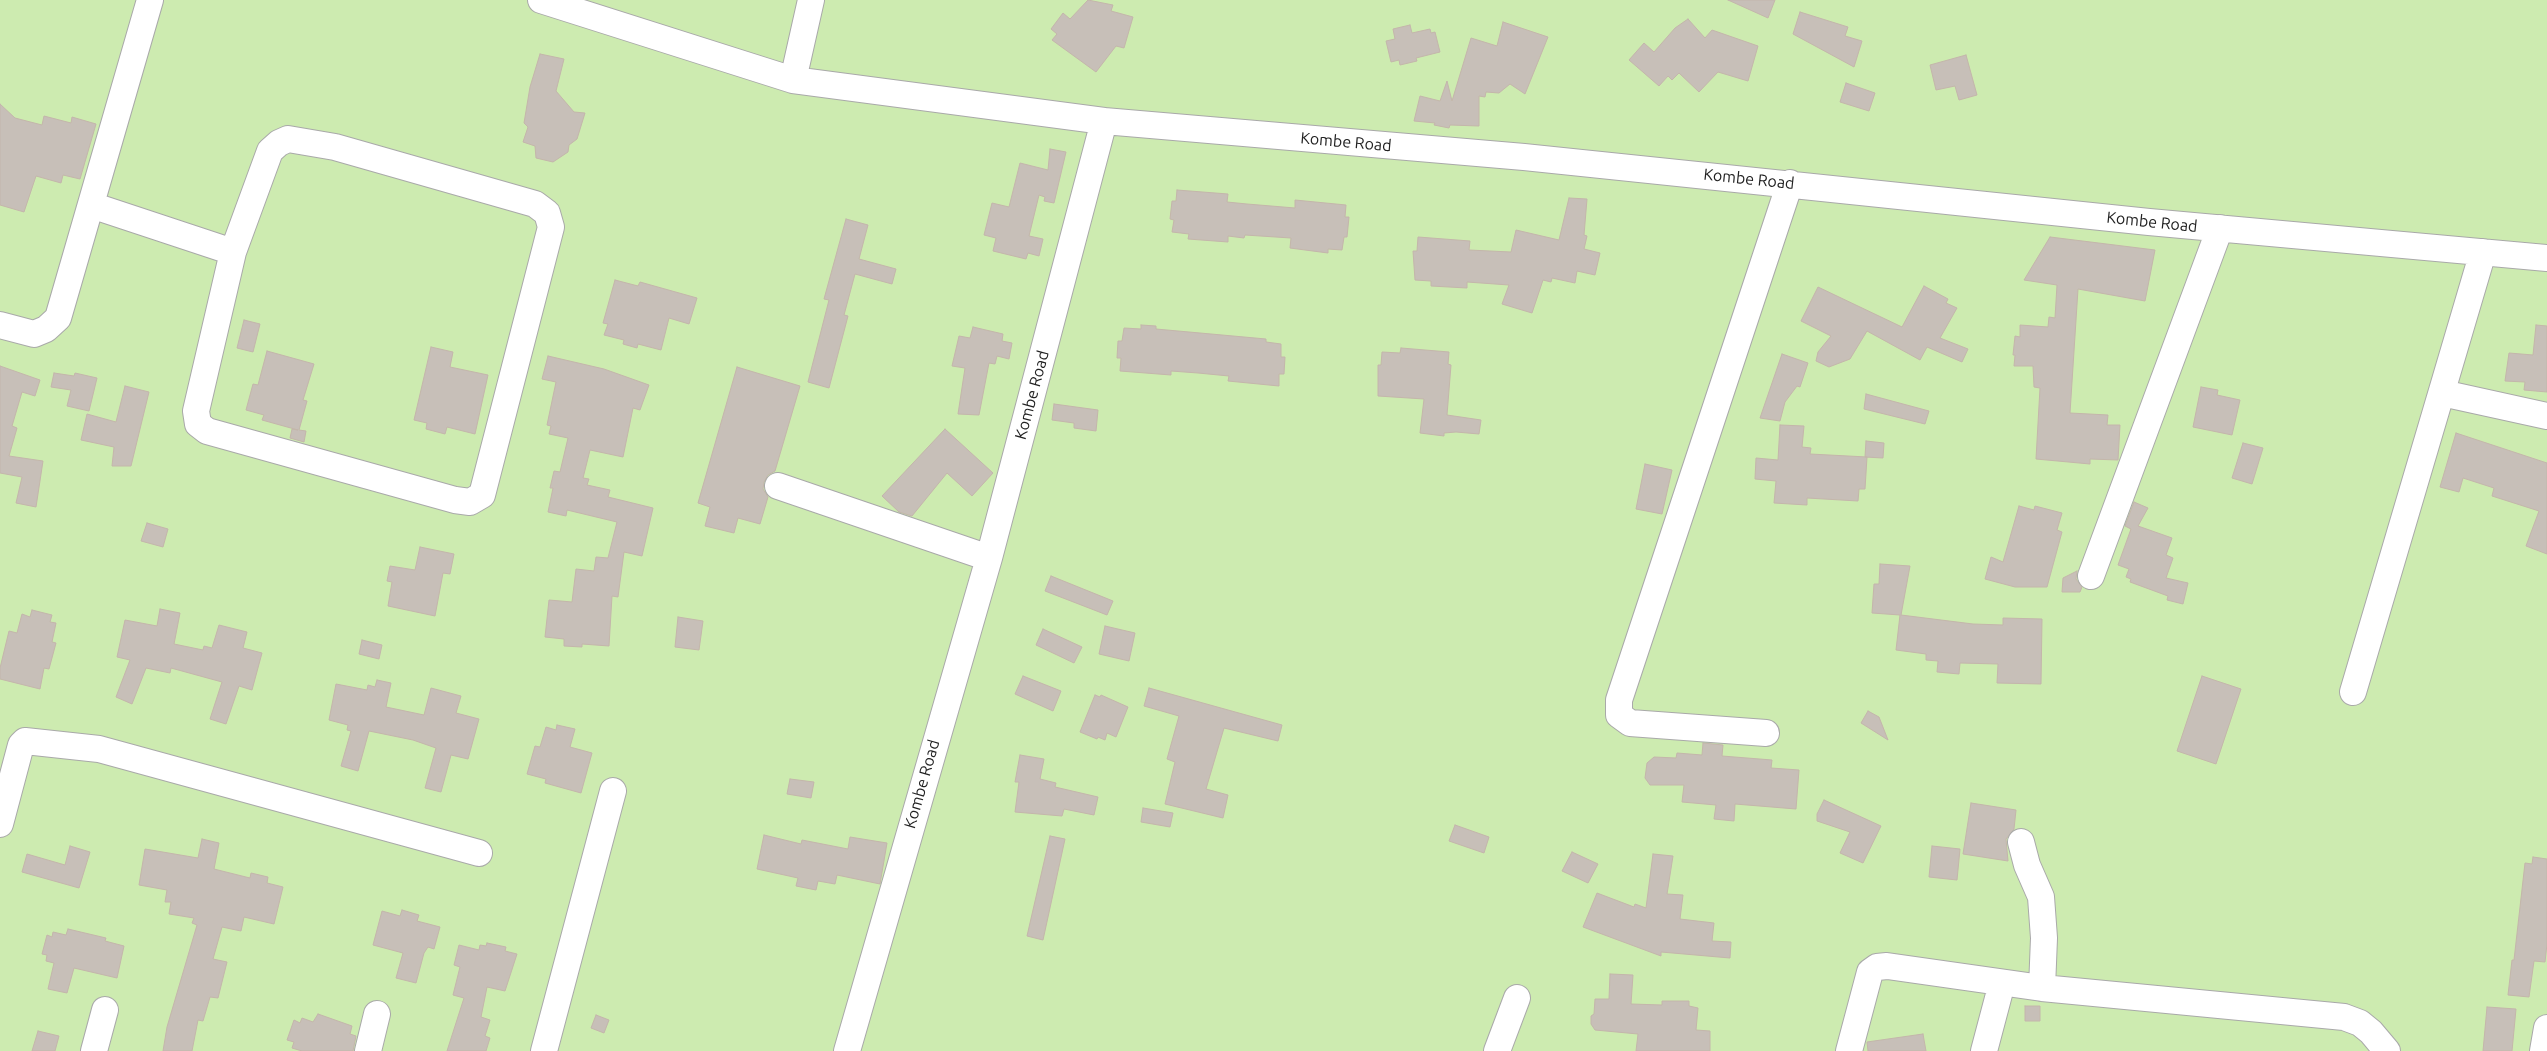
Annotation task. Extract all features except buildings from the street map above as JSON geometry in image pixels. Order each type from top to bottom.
[{"type":"street","points":[[0,325],[34,334],[46,329],[58,318],[150,0]]},
{"type":"street","points":[[542,0],[793,80],[1104,121]]},
{"type":"street","points":[[793,80],[811,0]]},
{"type":"street","name":"Kombe Road","points":[[846,1051],[989,558],[1043,317],[1104,121],[1524,157],[2220,228],[2547,258]]},
{"type":"street","points":[[288,139],[335,147],[535,204],[547,213],[551,227],[482,495],[470,502],[455,500],[207,432],[198,424],[196,411],[233,252],[270,151],[279,143],[288,139]]},
{"type":"street","points":[[1766,733],[1630,723],[1619,715],[1619,700],[1790,183]]},
{"type":"street","points":[[91,205],[233,252]]},
{"type":"street","points":[[2091,576],[2220,228]]},
{"type":"street","points":[[2353,692],[2483,252]]},
{"type":"street","points":[[2442,393],[2547,416]]},
{"type":"street","points":[[778,486],[989,558]]},
{"type":"street","points":[[0,824],[21,745],[25,741],[99,749],[479,854]]},
{"type":"street","points":[[544,1051],[613,791]]},
{"type":"street","points":[[2021,842],[2027,865],[2041,896],[2044,938],[2042,988]]},
{"type":"street","points":[[1849,1051],[1870,972],[1877,967],[1887,966],[2042,988],[2344,1017],[2360,1023],[2377,1037],[2387,1051]]},
{"type":"street","points":[[1984,1051],[2002,983]]},
{"type":"street","points":[[1497,1051],[1517,998]]},
{"type":"street","points":[[94,1051],[105,1010]]},
{"type":"street","points":[[368,1051],[377,1014]]},
{"type":"street","points":[[2543,1051],[2547,1028]]},
{"type":"green space","points":[[0,0],[2547,0],[2547,1051],[0,1051]]}]
